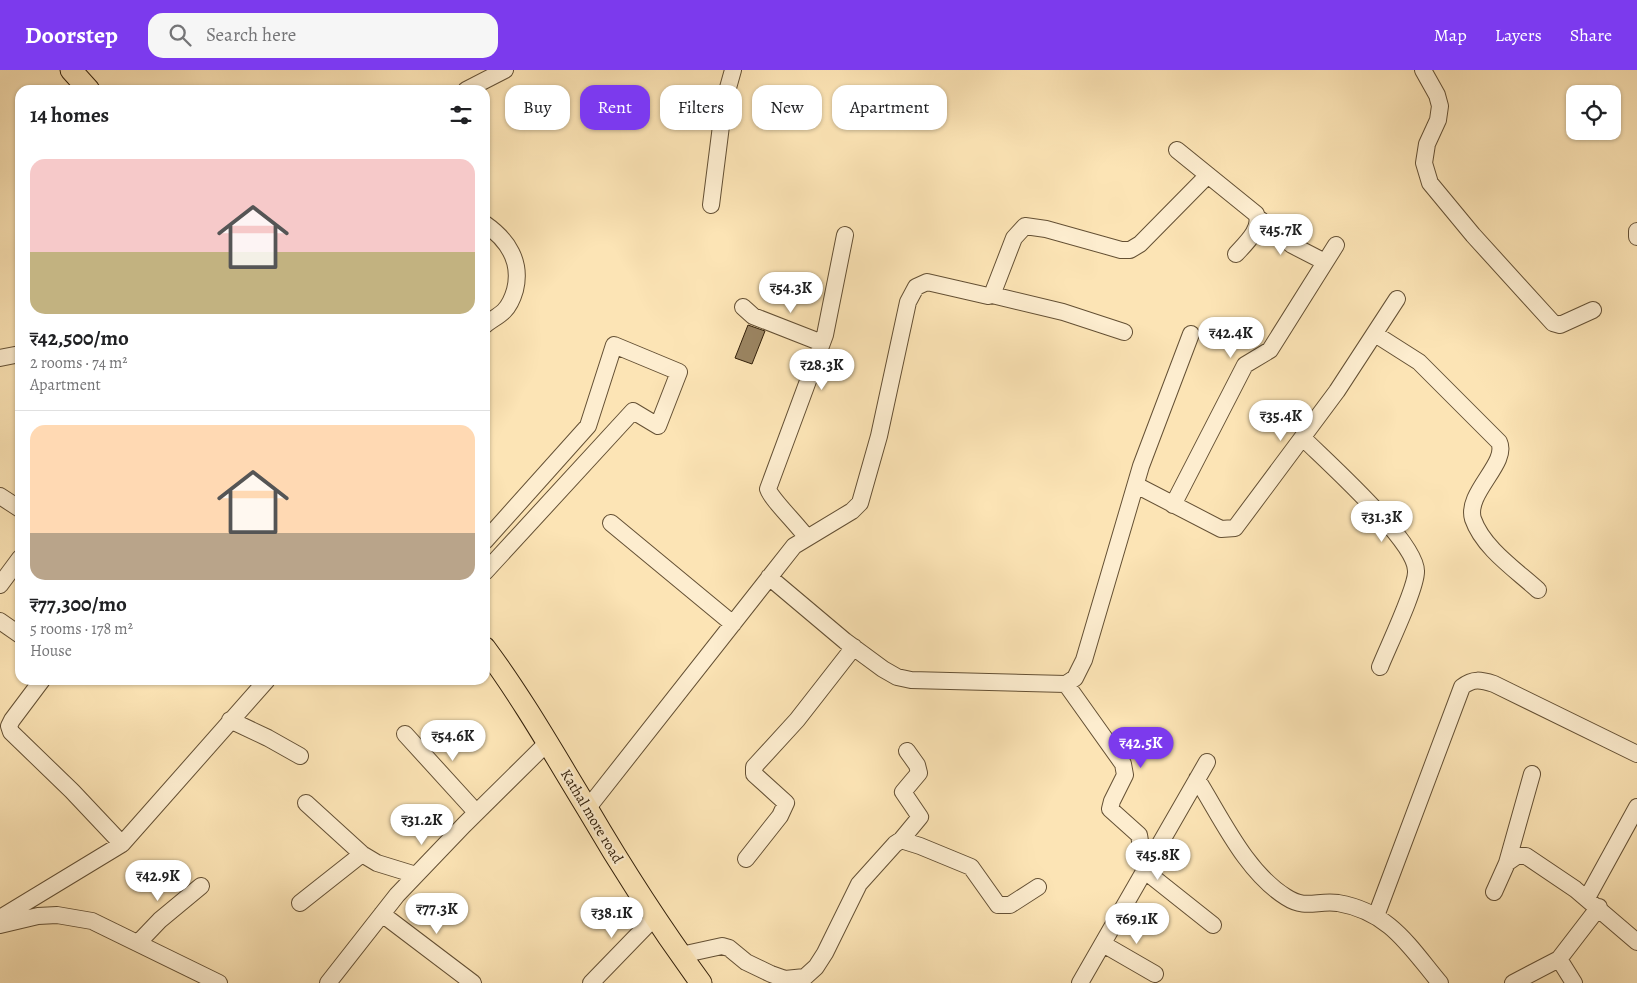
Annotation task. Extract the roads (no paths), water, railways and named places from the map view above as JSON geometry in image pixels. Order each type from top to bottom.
[{"type":"main road","points":[[71,70],[84,85]]},
{"type":"main road","name":"Kathal more road","points":[[490,655],[548,742],[654,917],[701,983]]},
{"type":"street","points":[[476,85],[505,70]]},
{"type":"street","points":[[711,206],[724,102],[733,70]]},
{"type":"street","points":[[1423,70],[1437,95],[1440,106],[1438,120],[1427,144],[1424,163],[1430,183],[1435,191],[1553,323],[1560,324],[1593,310]]},
{"type":"street","points":[[1177,150],[1292,244],[1325,262]]},
{"type":"street","points":[[992,295],[1014,238],[1023,228],[1032,226],[1121,250],[1130,250],[1140,244],[1208,175]]},
{"type":"street","points":[[1236,254],[1250,239],[1258,218]]},
{"type":"street","points":[[490,228],[505,242],[517,264],[518,270],[514,293],[508,306],[490,321]]},
{"type":"street","points":[[1637,231],[1637,237]]},
{"type":"street","points":[[807,538],[795,521],[774,499],[768,489],[822,343],[845,235]]},
{"type":"street","points":[[1174,505],[1245,365],[1270,350],[1336,245]]},
{"type":"street","points":[[587,809],[794,546],[852,511],[860,503],[879,436],[908,302],[916,287],[927,282],[988,296],[992,295],[1064,312],[1124,332]]},
{"type":"street","points":[[1136,485],[1221,529],[1235,528],[1303,438],[1397,299]]},
{"type":"street","points":[[743,307],[753,316],[822,343]]},
{"type":"street","points":[[769,577],[854,647],[897,677],[911,680],[1066,684],[1075,678],[1080,670],[1091,640],[1136,485],[1191,334]]},
{"type":"street","points":[[1374,334],[1419,362],[1499,442],[1501,448],[1497,458],[1472,503],[1474,520],[1483,538],[1538,590]]},
{"type":"street","points":[[490,534],[588,426],[614,345],[679,372],[658,426],[633,411],[490,567]]},
{"type":"street","points":[[0,358],[15,355]]},
{"type":"street","points":[[1303,438],[1380,513],[1415,563],[1416,574],[1411,590],[1380,667]]},
{"type":"street","points":[[0,496],[15,506]]},
{"type":"street","points":[[611,523],[733,624]]},
{"type":"street","points":[[0,585],[15,565]]},
{"type":"street","points":[[0,621],[15,632]]},
{"type":"street","points":[[746,859],[780,816],[786,803],[754,774],[754,767],[797,720],[854,647]]},
{"type":"street","points":[[1376,916],[1445,729],[1462,687],[1469,681],[1480,680],[1494,684],[1637,754]]},
{"type":"street","points":[[1066,684],[1122,764],[1125,775],[1110,809],[1138,835],[1145,871],[1213,925]]},
{"type":"street","points":[[38,685],[12,720],[9,726],[11,732],[72,791],[122,844]]},
{"type":"street","points":[[0,918],[122,844],[262,685]]},
{"type":"street","points":[[230,720],[300,756]]},
{"type":"street","points":[[405,734],[476,812]]},
{"type":"street","points":[[328,983],[382,914],[416,875],[476,812],[548,742]]},
{"type":"street","points":[[681,955],[722,946],[729,948],[746,962],[785,979],[804,977],[816,967],[825,953],[859,884],[920,817],[903,792],[919,773],[918,765],[907,751]]},
{"type":"street","points":[[1080,983],[1207,762]]},
{"type":"street","points":[[1494,892],[1507,863],[1532,774]]},
{"type":"street","points":[[1197,779],[1250,865],[1263,880],[1284,896],[1301,904],[1335,902],[1376,916],[1392,926],[1431,980]]},
{"type":"street","points":[[306,803],[362,854],[378,863],[416,875]]},
{"type":"street","points":[[1513,983],[1559,959],[1593,903],[1637,807]]},
{"type":"street","points":[[900,840],[920,846],[971,867],[998,905],[1010,905],[1038,888]]},
{"type":"street","points":[[300,903],[362,854]]},
{"type":"street","points":[[1507,863],[1517,856],[1526,856],[1593,903],[1637,942]]},
{"type":"street","points":[[138,943],[160,920],[201,886]]},
{"type":"street","points":[[382,914],[472,983]]},
{"type":"street","points":[[0,925],[38,916],[70,916],[92,921],[219,983]]},
{"type":"street","points":[[591,983],[654,917]]},
{"type":"street","points":[[1103,944],[1155,974]]},
{"type":"street","points":[[1559,959],[1574,983]]}]
